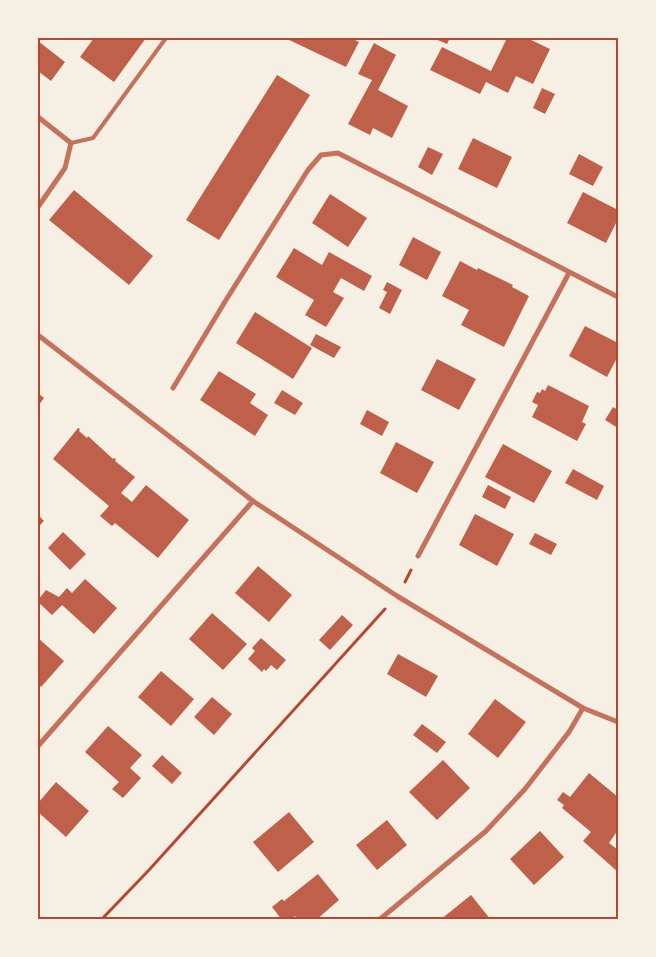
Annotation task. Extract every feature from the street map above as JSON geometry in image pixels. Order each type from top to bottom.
[{"type":"street","points":[[38,118],[71,143],[65,168],[38,207]]},
{"type":"street","points":[[173,388],[308,170],[321,155],[338,153],[618,297]]},
{"type":"street","points":[[418,556],[569,273]]},
{"type":"street","points":[[38,335],[253,501],[397,596],[583,708],[618,722]]},
{"type":"street","points":[[38,746],[253,501]]},
{"type":"street","points":[[379,920],[486,831],[525,789],[569,732],[583,708]]},
{"type":"lane","points":[[71,143],[93,138],[166,38]]},
{"type":"path","points":[[101,920],[149,870],[397,596],[418,556]]},
{"type":"building","points":[[94,38],[146,38],[114,82],[80,57]]},
{"type":"building","points":[[285,38],[351,38],[359,42],[346,67]]},
{"type":"building","points":[[433,38],[450,38],[447,44]]},
{"type":"building","points":[[507,38],[527,38],[550,49],[533,84],[516,76],[508,93],[486,82],[480,94],[430,70],[442,47],[491,71]]},
{"type":"building","points":[[38,41],[65,62],[51,81],[38,71]]},
{"type":"building","points":[[374,43],[396,55],[378,90],[408,106],[392,138],[373,128],[370,135],[348,124],[372,80],[358,74]]},
{"type":"building","points":[[277,75],[310,95],[219,240],[186,220]]},
{"type":"building","points":[[542,88],[555,94],[545,114],[533,108]]},
{"type":"building","points":[[473,138],[512,157],[497,188],[458,169]]},
{"type":"building","points":[[428,147],[443,154],[432,175],[418,167]]},
{"type":"building","points":[[579,154],[603,167],[593,186],[569,174]]},
{"type":"building","points":[[74,190],[153,256],[129,285],[49,220]]},
{"type":"building","points":[[583,192],[618,210],[618,219],[606,243],[567,223]]},
{"type":"building","points":[[330,194],[367,218],[348,247],[312,223]]},
{"type":"building","points":[[413,237],[441,252],[427,280],[399,265]]},
{"type":"building","points":[[294,248],[322,265],[329,252],[372,276],[364,291],[341,278],[333,292],[344,298],[326,327],[305,315],[314,300],[276,277]]},
{"type":"building","points":[[460,261],[513,285],[512,287],[529,296],[504,347],[461,325],[469,310],[442,296]]},
{"type":"building","points":[[387,282],[402,290],[390,314],[379,308],[387,292],[383,290]]},
{"type":"building","points":[[255,312],[312,348],[293,379],[236,343]]},
{"type":"building","points":[[585,326],[618,343],[618,356],[607,377],[569,356]]},
{"type":"building","points":[[316,334],[341,347],[334,358],[310,345]]},
{"type":"building","points":[[437,359],[476,379],[459,410],[421,390]]},
{"type":"building","points":[[219,371],[256,394],[250,403],[268,415],[255,436],[200,400]]},
{"type":"building","points":[[548,385],[589,406],[582,422],[586,424],[577,441],[532,417],[538,405],[532,402],[537,392],[540,393],[542,389],[545,391]]},
{"type":"building","points":[[282,390],[303,403],[295,415],[274,403]]},
{"type":"building","points":[[38,393],[44,398],[38,406]]},
{"type":"building","points":[[613,407],[618,410],[618,428],[605,420]]},
{"type":"building","points":[[367,410],[389,422],[382,436],[360,424]]},
{"type":"building","points":[[78,428],[87,438],[88,436],[135,477],[121,493],[132,502],[146,485],[189,520],[158,558],[115,523],[112,526],[100,516],[109,506],[53,459]]},
{"type":"building","points":[[396,442],[434,462],[417,493],[380,473]]},
{"type":"building","points":[[503,444],[552,471],[534,503],[485,477]]},
{"type":"building","points":[[573,469],[604,486],[597,500],[565,483]]},
{"type":"building","points":[[488,485],[511,497],[505,509],[482,497]]},
{"type":"building","points":[[475,514],[514,534],[497,566],[459,545]]},
{"type":"building","points":[[38,515],[44,521],[38,527]]},
{"type":"building","points":[[63,532],[86,554],[70,570],[48,548]]},
{"type":"building","points":[[535,533],[557,544],[551,555],[529,544]]},
{"type":"building","points":[[258,566],[292,595],[269,622],[235,593]]},
{"type":"building","points":[[85,579],[117,608],[94,634],[62,605],[52,615],[38,602],[46,590],[59,597],[67,588],[72,593]]},
{"type":"building","points":[[212,613],[247,644],[223,670],[189,639]]},
{"type":"building","points":[[342,615],[353,625],[330,650],[319,640]]},
{"type":"building","points":[[38,638],[64,661],[41,687],[38,683]]},
{"type":"building","points":[[261,638],[286,660],[277,670],[271,665],[266,671],[264,669],[262,672],[248,659],[255,651],[252,648]]},
{"type":"building","points":[[398,654],[438,676],[426,697],[387,674]]},
{"type":"building","points":[[161,671],[194,699],[171,726],[138,697]]},
{"type":"building","points":[[212,697],[232,714],[214,735],[194,717]]},
{"type":"building","points":[[495,699],[526,722],[498,758],[468,734]]},
{"type":"building","points":[[422,724],[446,742],[437,753],[413,735]]},
{"type":"building","points":[[108,726],[142,755],[130,768],[141,778],[123,798],[112,789],[119,782],[85,752]]},
{"type":"building","points":[[162,755],[182,773],[172,784],[152,766]]},
{"type":"building","points":[[443,760],[470,788],[437,820],[409,792]]},
{"type":"building","points":[[589,773],[618,797],[618,830],[609,843],[618,850],[618,872],[583,841],[591,832],[562,808],[564,805],[557,800],[563,792],[570,797]]},
{"type":"building","points":[[56,782],[89,811],[66,837],[38,812],[38,803]]},
{"type":"building","points":[[289,812],[314,842],[278,872],[253,842]]},
{"type":"building","points":[[387,820],[407,845],[377,870],[356,845]]},
{"type":"building","points":[[540,831],[564,857],[534,885],[510,859]]},
{"type":"building","points":[[318,874],[339,900],[316,920],[299,920],[295,916],[291,920],[282,920],[272,907],[282,899],[284,901]]},
{"type":"building","points":[[471,895],[491,920],[440,920]]}]
